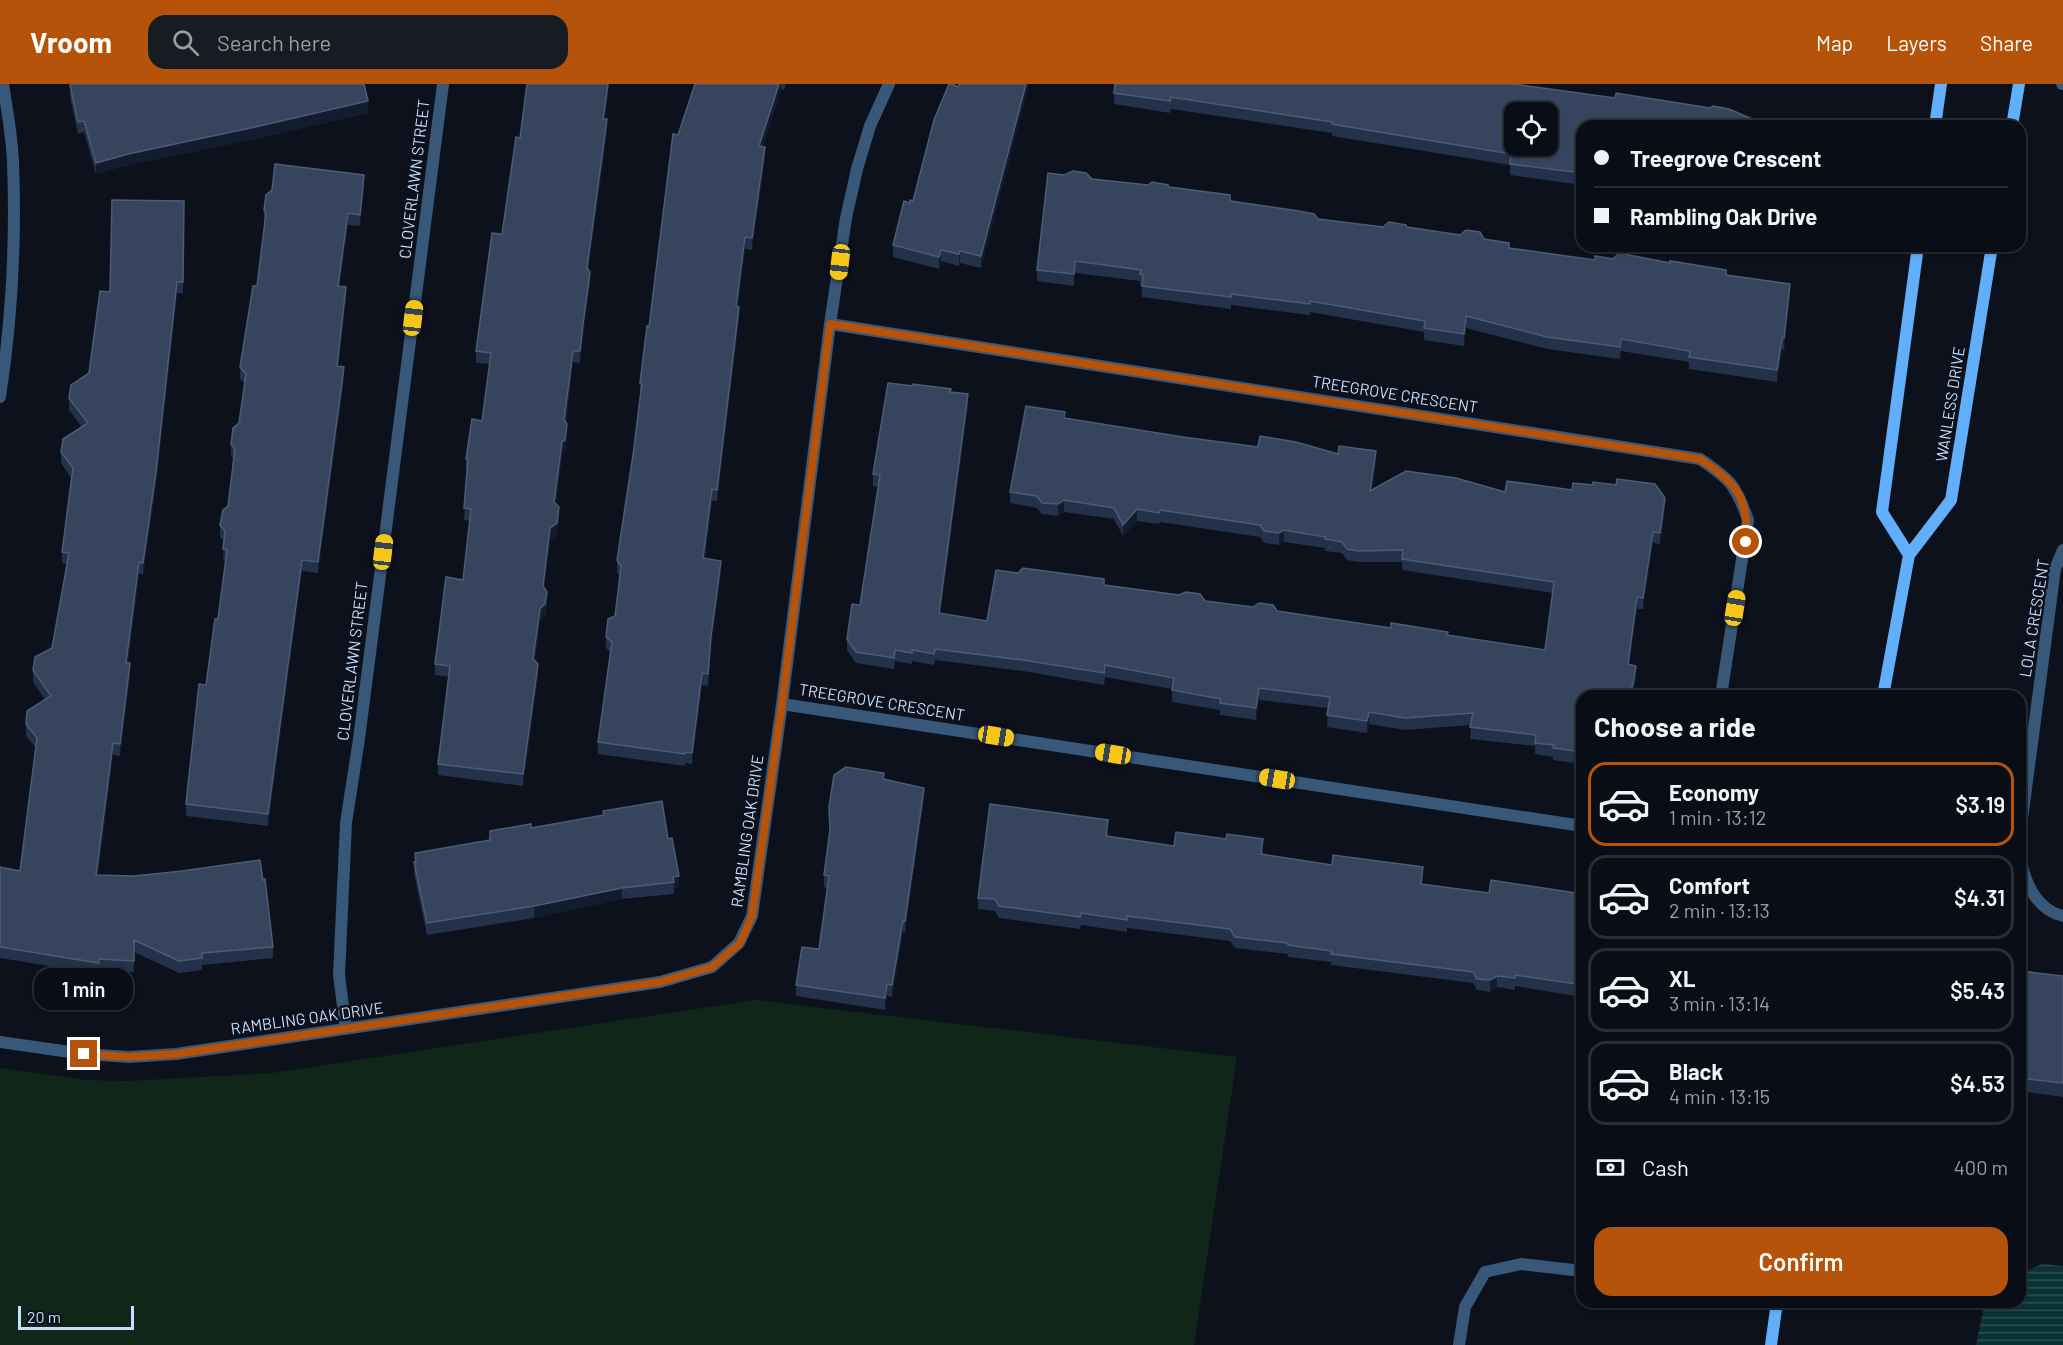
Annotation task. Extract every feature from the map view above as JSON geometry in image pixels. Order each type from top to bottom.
[{"type":"main road","points":[[1936,120],[1941,84]]},
{"type":"main road","points":[[2013,120],[2019,84]]},
{"type":"main road","points":[[1909,555],[1882,512],[1917,252]]},
{"type":"main road","name":"WANLESS DRIVE","points":[[1883,690],[1909,555],[1951,500],[1991,252]]},
{"type":"main road","points":[[1771,1345],[1776,1308]]},
{"type":"street","points":[[0,397],[9,339],[14,260],[13,160],[3,84]]},
{"type":"street","name":"CLOVERLAWN STREET","points":[[346,1029],[339,975],[346,823],[443,84]]},
{"type":"street","name":"RAMBLING OAK DRIVE","points":[[0,1042],[84,1054],[129,1057],[176,1054],[660,982],[712,967],[740,943],[752,916],[846,218],[870,126],[889,84]]},
{"type":"street","name":"TREEGROVE CRESCENT","points":[[830,324],[1700,459],[1727,477],[1741,499],[1748,520],[1722,690]]},
{"type":"street","name":"LOLA CRESCENT","points":[[2026,789],[2055,569],[2063,550]]},
{"type":"street","name":"TREEGROVE CRESCENT","points":[[782,704],[1576,825]]},
{"type":"street","points":[[2026,878],[2033,894],[2051,913],[2063,916]]},
{"type":"street","points":[[1459,1345],[1464,1307],[1485,1272],[1521,1264],[1576,1270]]},
{"type":"shaded area","points":[[755,1000],[1237,1057],[1194,1345],[0,1345],[0,1068],[87,1080],[128,1081],[272,1073]]},
{"type":"shaded area","points":[[2042,1264],[2063,1266],[2063,1345],[1976,1345],[1984,1308],[2026,1308],[2026,1271]]},
{"type":"building","points":[[70,84],[364,84],[368,101],[96,163],[84,121],[78,122]]},
{"type":"building","points":[[527,84],[608,84],[603,119],[607,119],[587,268],[590,272],[580,351],[573,351],[564,420],[567,424],[565,440],[562,442],[554,502],[559,507],[557,523],[550,528],[543,586],[547,592],[545,604],[540,609],[533,659],[538,664],[523,774],[438,764],[450,666],[435,664],[446,577],[463,580],[471,509],[464,508],[468,459],[466,459],[472,419],[482,421],[491,353],[476,351],[492,233],[502,234],[516,137],[520,138]]},
{"type":"building","points":[[695,84],[779,84],[759,146],[765,147],[752,238],[745,237],[717,490],[712,489],[703,558],[721,561],[708,674],[702,673],[692,753],[686,752],[685,754],[598,742],[612,642],[606,637],[608,619],[615,616],[621,566],[617,560],[633,455],[647,326],[649,327],[673,134],[678,135]]},
{"type":"building","points":[[949,84],[958,87],[959,84],[1026,84],[981,256],[960,251],[959,254],[941,250],[939,257],[893,245],[904,201],[910,203],[910,200],[913,201],[934,120]]},
{"type":"building","points":[[1115,84],[1514,84],[1615,98],[1616,93],[1710,108],[1713,106],[1729,109],[1754,120],[1576,120],[1576,172],[1510,164],[1511,156],[1558,156],[1558,102],[1504,102],[1504,153],[1332,124],[1332,122],[1171,97],[1170,101],[1114,93]]},
{"type":"building","points":[[275,164],[364,175],[360,215],[348,213],[338,286],[346,287],[337,366],[344,367],[318,562],[302,560],[268,814],[186,804],[199,684],[206,685],[227,550],[223,549],[225,531],[220,525],[223,510],[228,506],[235,449],[231,444],[233,428],[239,423],[246,374],[240,367],[253,286],[257,286],[266,195],[272,190]]},
{"type":"building","points":[[1073,171],[1086,173],[1092,179],[1148,185],[1152,182],[1169,187],[1230,195],[1230,201],[1314,214],[1318,219],[1383,227],[1389,222],[1460,235],[1466,230],[1480,232],[1484,239],[1509,243],[1509,248],[1595,260],[1595,256],[1613,259],[1619,253],[1670,263],[1670,261],[1726,270],[1726,275],[1790,284],[1784,338],[1782,338],[1777,370],[1689,357],[1690,351],[1621,339],[1620,347],[1547,337],[1466,316],[1464,334],[1424,328],[1425,321],[1310,301],[1310,304],[1231,294],[1231,297],[1142,286],[1141,270],[1075,261],[1074,274],[1037,270],[1048,173],[1064,175]]},
{"type":"building","points":[[112,200],[184,201],[183,282],[177,282],[156,472],[143,563],[139,562],[126,663],[130,663],[120,744],[113,743],[96,875],[134,876],[260,860],[263,880],[265,879],[273,947],[202,953],[202,958],[179,961],[134,940],[134,961],[99,959],[99,963],[0,947],[0,867],[20,871],[37,738],[26,724],[27,711],[51,696],[33,670],[35,657],[52,648],[69,553],[62,552],[73,468],[61,452],[63,439],[88,423],[69,398],[71,385],[89,373],[100,291],[110,292]]},
{"type":"building","points":[[888,383],[951,389],[950,392],[968,394],[939,613],[987,621],[996,570],[1018,573],[1023,568],[1104,579],[1104,585],[1179,595],[1186,592],[1200,594],[1205,601],[1253,607],[1259,603],[1273,605],[1277,611],[1391,628],[1391,623],[1448,632],[1447,635],[1545,650],[1554,582],[1402,559],[1403,550],[1347,549],[1342,542],[1325,539],[1326,537],[1284,530],[1279,533],[1264,531],[1260,525],[1160,510],[1159,513],[1137,509],[1123,525],[1114,508],[1064,500],[1058,504],[1042,503],[1037,496],[1010,492],[1026,406],[1065,412],[1064,418],[1258,447],[1260,436],[1296,442],[1338,454],[1339,446],[1376,451],[1370,491],[1406,471],[1456,478],[1505,492],[1507,481],[1572,490],[1573,483],[1593,485],[1593,482],[1616,485],[1617,479],[1655,484],[1665,498],[1660,533],[1653,532],[1643,598],[1637,597],[1628,664],[1636,666],[1631,690],[1576,690],[1576,751],[1535,743],[1536,735],[1470,727],[1473,713],[1405,718],[1369,712],[1367,721],[1327,715],[1330,697],[1259,688],[1256,708],[1220,703],[1221,699],[1172,690],[1174,678],[1105,665],[1104,673],[935,649],[934,654],[895,650],[894,658],[856,652],[847,639],[852,604],[860,605],[880,475],[873,474]]},
{"type":"building","points":[[846,767],[884,773],[883,779],[924,788],[905,921],[903,920],[892,985],[887,984],[885,998],[796,985],[802,947],[819,949],[829,876],[824,875],[830,830],[829,807],[834,775]]},
{"type":"building","points":[[662,801],[668,839],[672,838],[679,876],[673,877],[674,882],[622,888],[534,906],[427,923],[414,862],[416,862],[415,853],[490,840],[490,831],[531,824],[531,828],[604,815],[603,811]]},
{"type":"building","points":[[990,804],[1108,820],[1106,836],[1174,846],[1176,832],[1226,839],[1227,834],[1263,839],[1261,854],[1332,865],[1333,855],[1423,867],[1421,884],[1489,893],[1491,880],[1576,893],[1576,984],[1515,975],[1515,978],[1497,976],[1490,980],[1477,979],[1473,972],[1331,954],[1332,951],[1288,945],[1288,943],[1235,937],[1230,929],[1127,916],[1127,920],[1081,913],[1080,917],[999,906],[995,899],[978,898]]},
{"type":"building","points":[[2026,972],[2063,976],[2063,1083],[2026,1079]]},
{"type":"route","points":[[84,1054],[129,1057],[176,1054],[660,982],[712,967],[740,943],[752,916],[782,704],[830,324],[1700,459],[1727,477],[1741,499],[1748,520],[1746,542]]}]
